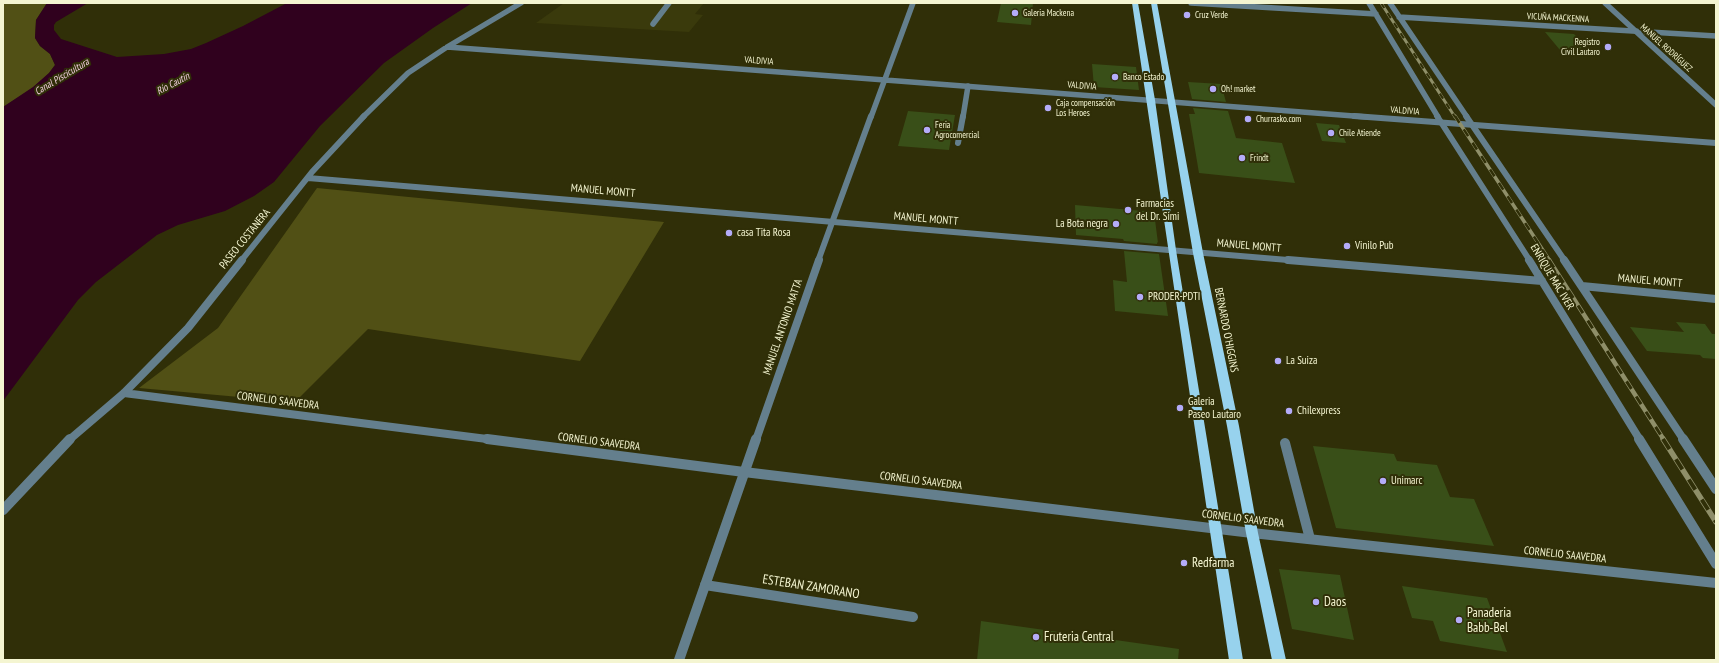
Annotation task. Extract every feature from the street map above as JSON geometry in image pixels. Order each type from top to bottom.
[{"type":"main road","points":[[1135,3],[1236,660]]},
{"type":"main road","name":"BERNARDO O'HIGGINS","points":[[1154,3],[1198,252],[1233,426],[1252,533],[1279,660]]},
{"type":"street","name":"PASEO COSTANERA","points":[[3,510],[72,437],[124,393],[188,328],[308,178],[370,109],[408,73],[446,46],[521,3]]},
{"type":"street","points":[[653,24],[669,3]]},
{"type":"street","name":"MANUEL ANTONIO MATTA","points":[[679,660],[832,222],[913,3]]},
{"type":"street","points":[[1191,3],[1376,14]]},
{"type":"street","name":"ENRIQUE MAC IVER","points":[[1369,3],[1441,122],[1511,230],[1716,564]]},
{"type":"street","name":"ENRIQUE MAC IVER","points":[[1390,3],[1582,286],[1716,489]]},
{"type":"street","name":"MANUEL RODRÍGUEZ","points":[[1605,3],[1716,105]]},
{"type":"street","name":"VICUÑA MACKENNA","points":[[1399,17],[1716,36]]},
{"type":"street","name":"VALDIVIA","points":[[446,46],[1716,144]]},
{"type":"street","points":[[958,143],[968,86]]},
{"type":"street","name":"MANUEL MONTT","points":[[308,178],[1542,282]]},
{"type":"street","name":"MANUEL MONTT","points":[[1582,286],[1716,298]]},
{"type":"street","name":"CORNELIO SAAVEDRA","points":[[124,393],[744,472],[1310,540],[1716,583]]},
{"type":"street","points":[[1285,442],[1310,540]]},
{"type":"street","name":"ESTEBAN ZAMORANO","points":[[705,585],[913,617]]},
{"type":"shaded area","points":[[3,3],[47,3],[36,20],[35,38],[40,46],[50,54],[55,65],[33,88],[3,107]]},
{"type":"shaded area","points":[[564,3],[704,3],[695,14],[703,15],[689,32],[536,23]]},
{"type":"shaded area","points":[[317,188],[664,222],[580,361],[368,329],[295,402],[139,388],[218,328]]},
{"type":"water","points":[[47,3],[88,3],[56,22],[54,25],[54,30],[61,39],[117,57],[164,54],[191,49],[243,26],[287,3],[472,3],[433,28],[384,63],[320,126],[274,182],[254,196],[225,211],[178,225],[157,235],[96,282],[78,300],[3,401],[3,107],[33,87],[49,73],[55,65],[50,54],[40,46],[35,38],[36,20]]},
{"type":"building","name":"Galeria Mackena","points":[[1001,3],[1033,3],[1031,25],[997,22]]},
{"type":"building","points":[[1545,32],[1574,34],[1591,52],[1560,50]]},
{"type":"building","name":"Banco Estado","points":[[1092,64],[1136,67],[1139,90],[1094,87]]},
{"type":"building","name":"Oh! market","points":[[1188,82],[1221,84],[1226,102],[1192,99]]},
{"type":"building","name":"Frindt","points":[[1193,108],[1228,111],[1236,138],[1282,143],[1295,183],[1199,173],[1189,114],[1195,114]]},
{"type":"building","name":"Feria Agrocomercial","points":[[908,111],[955,115],[949,150],[898,146]]},
{"type":"building","name":"Chile Atiende","points":[[1316,123],[1339,125],[1346,143],[1322,141]]},
{"type":"building","name":"La Bota negra","points":[[1075,205],[1154,212],[1158,243],[1124,241],[1123,239],[1076,235]]},
{"type":"building","name":"PRODER-PDTI","points":[[1124,251],[1159,254],[1168,316],[1115,311],[1113,280],[1127,282]]},
{"type":"building","points":[[1676,322],[1705,324],[1712,334],[1716,334],[1716,359],[1703,358],[1700,355],[1647,351],[1630,327],[1684,332]]},
{"type":"building","name":"Unimarc","points":[[1313,446],[1394,454],[1397,461],[1437,465],[1450,497],[1474,499],[1494,546],[1336,528]]},
{"type":"building","name":"Daos","points":[[1279,569],[1340,575],[1354,640],[1292,629]]},
{"type":"building","name":"Panaderia Babb-Bel","points":[[1402,586],[1487,598],[1507,652],[1440,641],[1433,621],[1412,618]]},
{"type":"building","name":"Fruteria Central","points":[[981,621],[1179,649],[1178,660],[977,660]]},
{"type":"railway","points":[[1381,3],[1455,117]]},
{"type":"railway","points":[[1455,116],[1550,261]]},
{"type":"railway","points":[[1549,260],[1664,440]]},
{"type":"railway","points":[[1663,439],[1716,522]]},
{"type":"place","name":"Galeria Mackena","points":[[1015,13]]},
{"type":"place","name":"Cruz Verde","points":[[1187,15]]},
{"type":"place","name":"Registro Civil Lautaro","points":[[1608,47]]},
{"type":"place","name":"Banco Estado","points":[[1115,77]]},
{"type":"place","name":"Oh! market","points":[[1213,89]]},
{"type":"place","name":"Caja compensación Los Heroes","points":[[1048,108]]},
{"type":"place","name":"Churrasko.com","points":[[1248,119]]},
{"type":"place","name":"Feria Agrocomercial","points":[[927,130]]},
{"type":"place","name":"Chile Atiende","points":[[1331,133]]},
{"type":"place","name":"Frindt","points":[[1242,158]]},
{"type":"place","name":"Farmacias del Dr. Simi","points":[[1128,210]]},
{"type":"place","name":"La Bota negra","points":[[1116,224]]},
{"type":"place","name":"casa Tita Rosa","points":[[729,233]]},
{"type":"place","name":"Vinilo Pub","points":[[1347,246]]},
{"type":"place","name":"PRODER-PDTI","points":[[1140,297]]},
{"type":"place","name":"La Suiza","points":[[1278,361]]},
{"type":"place","name":"Galeria Paseo Lautaro","points":[[1180,408]]},
{"type":"place","name":"Chilexpress","points":[[1289,411]]},
{"type":"place","name":"Unimarc","points":[[1383,481]]},
{"type":"place","name":"Redfarma","points":[[1184,563]]},
{"type":"place","name":"Daos","points":[[1316,602]]},
{"type":"place","name":"Panaderia Babb-Bel","points":[[1459,620]]},
{"type":"place","name":"Fruteria Central","points":[[1036,637]]},
{"type":"water label","name":"Canal Piscicultura","points":[[62,77]]},
{"type":"water label","name":"Río Cautín","points":[[173,84]]}]
